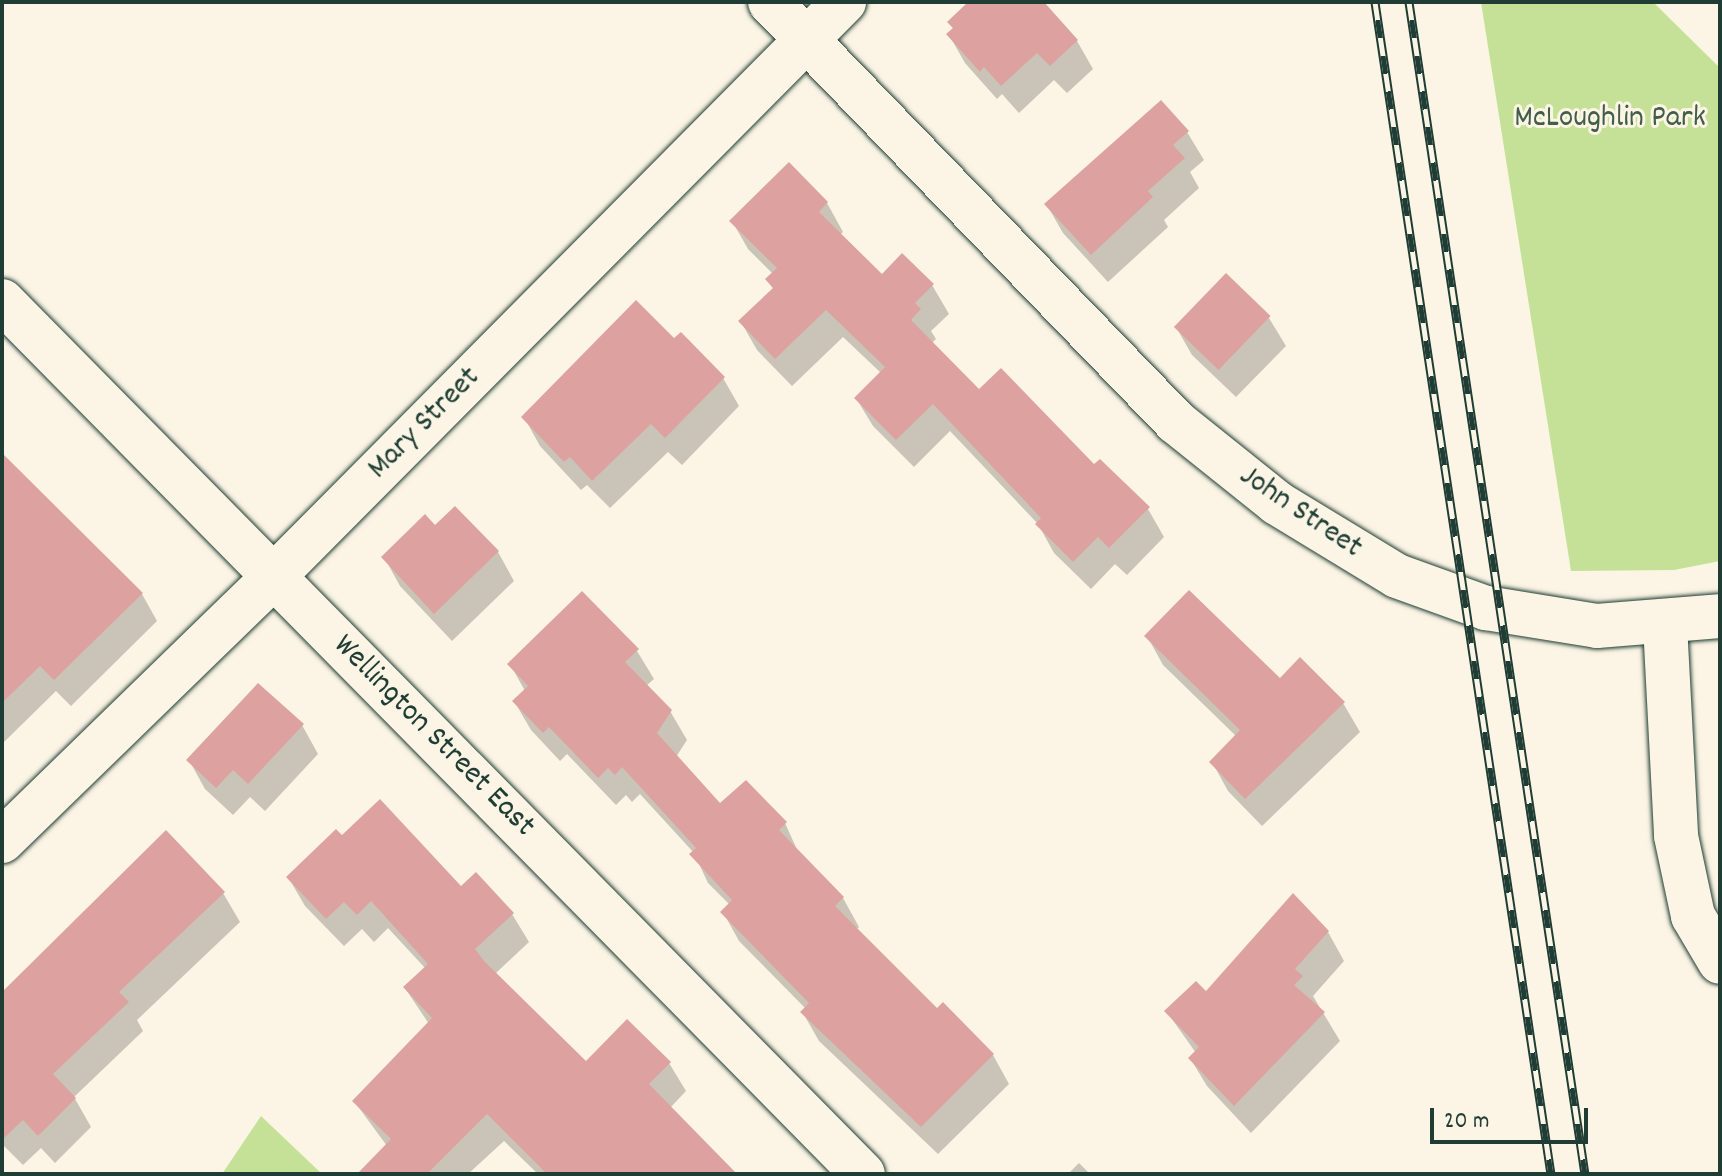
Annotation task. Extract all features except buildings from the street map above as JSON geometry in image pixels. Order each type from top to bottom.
[{"type":"street","name":"John Street","points":[[770,2],[1176,422],[1277,503],[1428,591],[1558,621],[1665,624],[1720,616]]},
{"type":"street","name":"Mary Street","points":[[2,841],[272,578],[844,2]]},
{"type":"street","name":"Wellington Street East","points":[[2,301],[863,1174]]},
{"type":"street","points":[[1665,624],[1676,836],[1693,916],[1720,962]]},
{"type":"green space","name":"McLoughlin Park","points":[[1481,2],[1653,2],[1720,68],[1720,561],[1674,570],[1571,571]]},
{"type":"green space","points":[[261,1116],[322,1174],[222,1174]]},
{"type":"railway","points":[[1375,2],[1551,1174]]},
{"type":"railway","points":[[1409,2],[1585,1174]]}]
